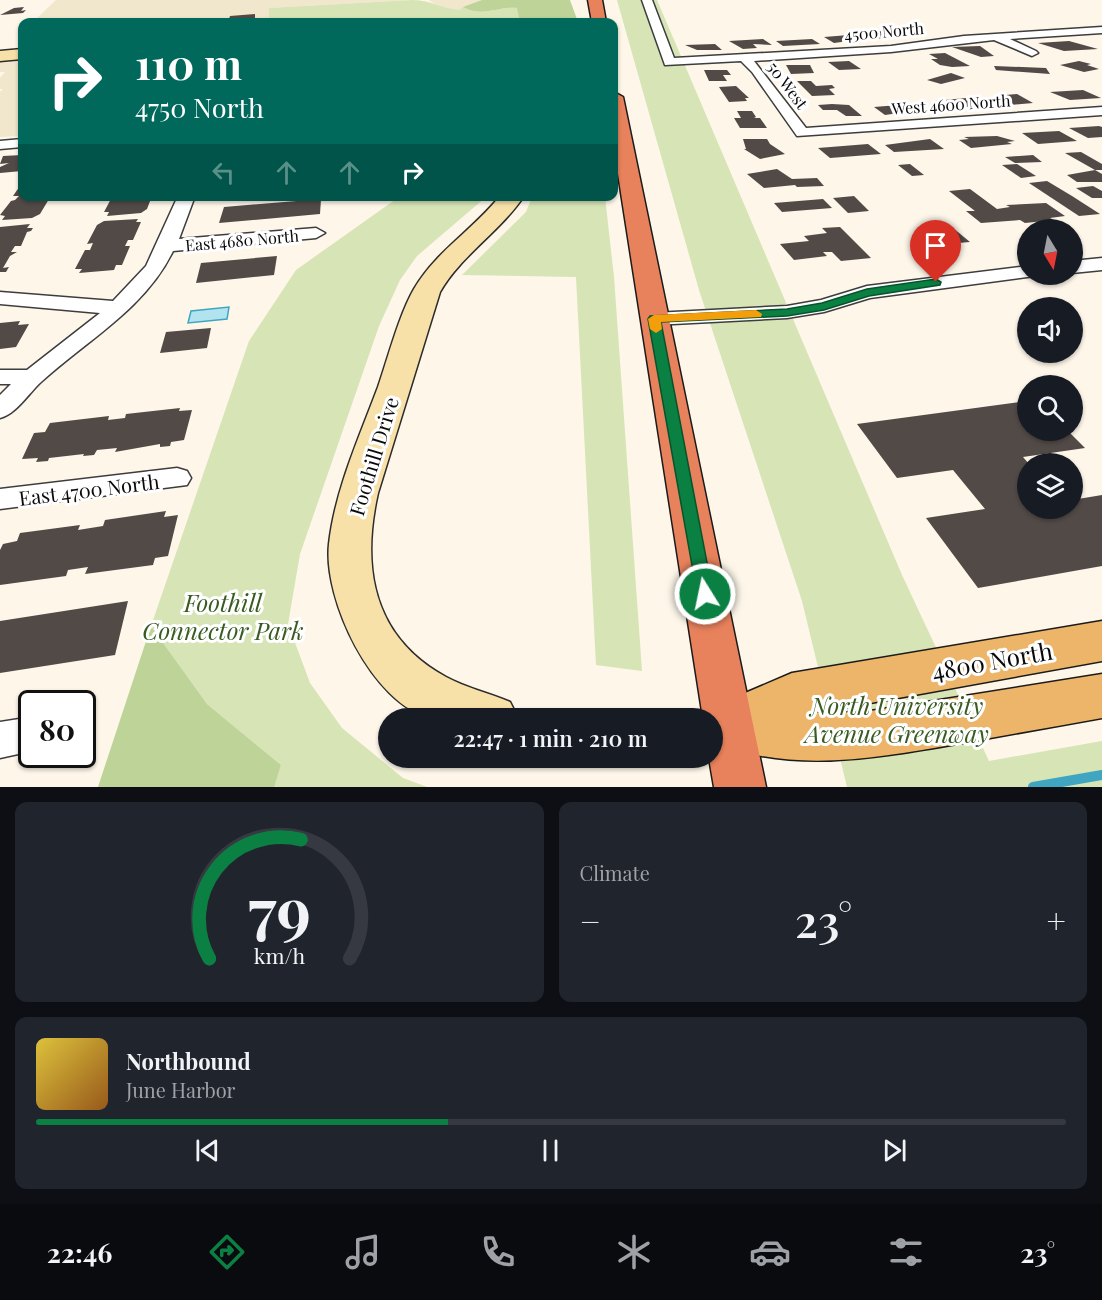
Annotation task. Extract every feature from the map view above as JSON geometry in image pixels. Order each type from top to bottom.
[{"type":"highway","points":[[595,0],[598,18]]},
{"type":"highway","points":[[618,118],[643,246],[717,708]]},
{"type":"highway","points":[[723,734],[740,787]]},
{"type":"main road","points":[[0,56],[18,54]]},
{"type":"main road","name":"Foothill Drive","points":[[463,708],[448,703],[418,687],[396,668],[377,644],[351,581],[349,564],[354,507],[426,292],[441,267],[497,216],[509,201]]},
{"type":"main road","name":"4800 North","points":[[723,724],[792,695],[1102,641]]},
{"type":"main road","points":[[723,725],[796,737],[864,736],[1102,696]]},
{"type":"street","name":"4500 North","points":[[646,0],[669,62],[875,50],[996,37],[1102,30]]},
{"type":"street","points":[[996,37],[1032,53]]},
{"type":"street","points":[[875,50],[892,61]]},
{"type":"street","name":"50 West","points":[[744,58],[756,69],[802,133]]},
{"type":"street","name":"West 4600 North","points":[[802,133],[1102,111]]},
{"type":"street","points":[[0,145],[18,143]]},
{"type":"street","points":[[0,410],[30,377],[118,308],[142,284],[167,246],[184,201]]},
{"type":"street","name":"East 4680 North","points":[[167,246],[316,233]]},
{"type":"street","points":[[1083,266],[1102,264]]},
{"type":"street","points":[[654,319],[787,312],[824,306],[867,292],[1017,273]]},
{"type":"street","points":[[0,298],[118,308]]},
{"type":"street","points":[[0,377],[30,377]]},
{"type":"street","name":"East 4700 North","points":[[0,500],[177,478]]},
{"type":"street","points":[[0,740],[18,737]]},
{"type":"shaded area","points":[[56,0],[413,0],[269,8],[269,18],[37,18]]},
{"type":"shaded area","points":[[429,0],[482,0],[461,10],[443,10]]},
{"type":"shaded area","points":[[18,60],[18,136],[0,137],[0,92],[3,89],[0,89],[0,78],[5,72],[0,72],[0,61]]},
{"type":"green space","points":[[413,0],[460,10],[463,7],[477,12],[518,8],[519,18],[269,18],[269,8]]},
{"type":"green space","points":[[482,0],[570,0],[577,18],[519,18],[517,8],[477,12],[463,7]]},
{"type":"green space","name":"North University Avenue Greenway","points":[[617,0],[657,0],[902,575],[989,761],[1102,741],[1102,787],[847,787],[802,601],[699,290]]},
{"type":"green space","name":"Foothill Connector Park","points":[[393,201],[481,201],[417,256],[400,280],[379,326],[300,554],[288,624],[310,683],[342,728],[378,758],[378,768],[391,768],[403,778],[427,787],[273,787],[281,765],[207,704],[151,626],[249,341],[296,270]]},
{"type":"green space","points":[[530,201],[605,201],[614,277],[642,671],[596,665],[576,277],[462,275],[526,212]]},
{"type":"green space","points":[[151,626],[207,704],[281,765],[274,787],[98,787]]},
{"type":"water","points":[[229,307],[227,319],[188,323],[191,311]]},
{"type":"building","points":[[24,7],[21,11],[26,10],[23,13],[0,15],[14,8]]},
{"type":"building","points":[[255,14],[255,18],[229,18],[230,16]]},
{"type":"building","points":[[888,31],[900,37],[873,39],[860,32]]},
{"type":"building","points":[[849,35],[856,40],[834,43],[824,37]]},
{"type":"building","points":[[763,39],[772,45],[753,44],[757,48],[743,49],[729,41]]},
{"type":"building","points":[[812,39],[820,44],[783,46],[776,41]]},
{"type":"building","points":[[1069,41],[1098,49],[1064,51],[1038,43]]},
{"type":"building","points":[[715,44],[722,50],[697,50],[685,45]]},
{"type":"building","points":[[980,46],[994,56],[981,57],[952,47]]},
{"type":"building","points":[[945,53],[970,66],[940,65],[931,59],[938,59],[929,54]]},
{"type":"building","points":[[849,61],[861,69],[839,70],[828,62]]},
{"type":"building","points":[[1079,61],[1099,69],[1084,72],[1060,65]]},
{"type":"building","points":[[786,65],[810,65],[814,73],[791,74]]},
{"type":"building","points":[[994,66],[1046,68],[1050,74],[996,70]]},
{"type":"building","points":[[704,70],[727,70],[731,75],[723,75],[727,81],[709,81]]},
{"type":"building","points":[[951,73],[965,78],[941,84],[927,80]]},
{"type":"building","points":[[797,81],[811,81],[816,86],[832,85],[835,88],[829,89],[835,95],[812,96]]},
{"type":"building","points":[[736,86],[749,98],[745,98],[747,101],[729,102],[719,87]]},
{"type":"building","points":[[1083,90],[1101,98],[1070,100],[1050,92]]},
{"type":"building","points":[[1017,94],[1033,103],[1011,105],[994,96]]},
{"type":"building","points":[[966,98],[982,107],[944,107],[934,101]]},
{"type":"building","points":[[911,104],[920,110],[885,115],[874,107]]},
{"type":"building","points":[[818,105],[849,105],[862,116],[846,116],[837,110],[823,110]]},
{"type":"building","points":[[737,111],[752,111],[756,117],[754,118],[760,118],[767,128],[740,128],[734,118],[741,118]]},
{"type":"building","points":[[1102,127],[1102,137],[1088,138],[1069,128]]},
{"type":"building","points":[[1059,131],[1077,141],[1038,144],[1022,133]]},
{"type":"building","points":[[997,136],[1015,141],[1007,142],[1012,144],[971,148],[959,140],[969,139],[964,137]]},
{"type":"building","points":[[743,139],[767,139],[770,144],[785,154],[760,159],[744,149],[746,149]]},
{"type":"building","points":[[930,139],[944,149],[894,152],[885,145]]},
{"type":"building","points":[[868,144],[881,154],[830,158],[818,148]]},
{"type":"building","points":[[1081,152],[1102,164],[1102,170],[1095,170],[1065,153]]},
{"type":"building","points":[[18,155],[18,171],[0,173],[0,167],[9,163],[0,164],[3,156]]},
{"type":"building","points":[[1033,155],[1042,162],[1015,163],[1005,157]]},
{"type":"building","points":[[910,164],[924,175],[912,176],[898,165]]},
{"type":"building","points":[[1017,164],[1036,176],[1021,178],[1002,165]]},
{"type":"building","points":[[777,169],[792,179],[817,178],[824,186],[797,187],[795,185],[764,188],[747,174]]},
{"type":"building","points":[[1095,170],[1102,174],[1102,182],[1077,182],[1067,175]]},
{"type":"building","points":[[1047,181],[1100,214],[1079,216],[1029,183]]},
{"type":"building","points":[[1093,186],[1102,191],[1102,198],[1092,198],[1076,188]]},
{"type":"building","points":[[970,189],[997,209],[1010,207],[1006,205],[1046,203],[1065,216],[1050,218],[1052,219],[1017,219],[981,223],[966,211],[975,211],[949,191]]},
{"type":"building","points":[[854,196],[869,211],[848,213],[833,198]]},
{"type":"building","points":[[18,197],[18,201],[48,201],[40,214],[32,218],[2,220],[5,216],[0,215],[11,201]]},
{"type":"building","points":[[823,199],[832,208],[782,212],[774,203]]},
{"type":"building","points":[[110,201],[150,201],[147,209],[141,213],[107,216],[109,212],[104,212]]},
{"type":"building","points":[[321,201],[320,214],[219,223],[224,207]]},
{"type":"building","points":[[138,219],[136,222],[141,222],[133,240],[128,240],[125,246],[130,246],[122,265],[116,265],[114,270],[79,273],[82,269],[75,269],[85,250],[90,250],[93,243],[87,244],[97,225],[104,221]]},
{"type":"building","points":[[30,224],[27,228],[33,228],[27,232],[21,246],[15,246],[11,252],[17,252],[10,256],[3,268],[9,267],[6,272],[0,272],[0,227]]},
{"type":"building","points":[[840,227],[871,258],[841,261],[832,252],[823,252],[827,256],[794,260],[780,244],[809,241],[804,236],[827,233],[822,228]]},
{"type":"building","points":[[953,228],[970,242],[923,246],[912,235],[927,234],[922,230]]},
{"type":"building","points":[[277,256],[274,275],[196,283],[201,263]]},
{"type":"building","points":[[20,321],[18,325],[29,324],[16,347],[0,349],[0,323]]},
{"type":"building","points":[[211,328],[207,348],[160,353],[166,332]]},
{"type":"building","points":[[1017,402],[1017,441],[1078,441],[1085,448],[1051,453],[1017,453],[1017,519],[1083,519],[1083,498],[1102,495],[1102,566],[978,588],[926,518],[985,509],[953,470],[897,478],[857,424]]},
{"type":"building","points":[[180,408],[179,411],[192,410],[184,440],[171,442],[170,446],[160,447],[160,444],[115,452],[117,448],[97,450],[94,455],[49,458],[48,461],[36,462],[38,458],[22,459],[34,433],[45,432],[50,423],[109,416],[108,420],[125,418],[126,414]]},
{"type":"building","points":[[166,511],[164,517],[178,515],[168,556],[155,558],[153,565],[85,574],[88,567],[68,570],[66,576],[0,585],[0,550],[3,544],[17,541],[20,533],[80,525],[78,530],[103,526],[105,520]]},
{"type":"building","points":[[128,601],[115,655],[0,673],[0,621]]},
{"type":"waterway","points":[[1033,787],[1102,775]]},
{"type":"slow traffic","points":[[656,329],[654,319],[756,314]]},
{"type":"route","points":[[705,594],[654,319],[787,312],[824,306],[867,292],[936,282]]}]
